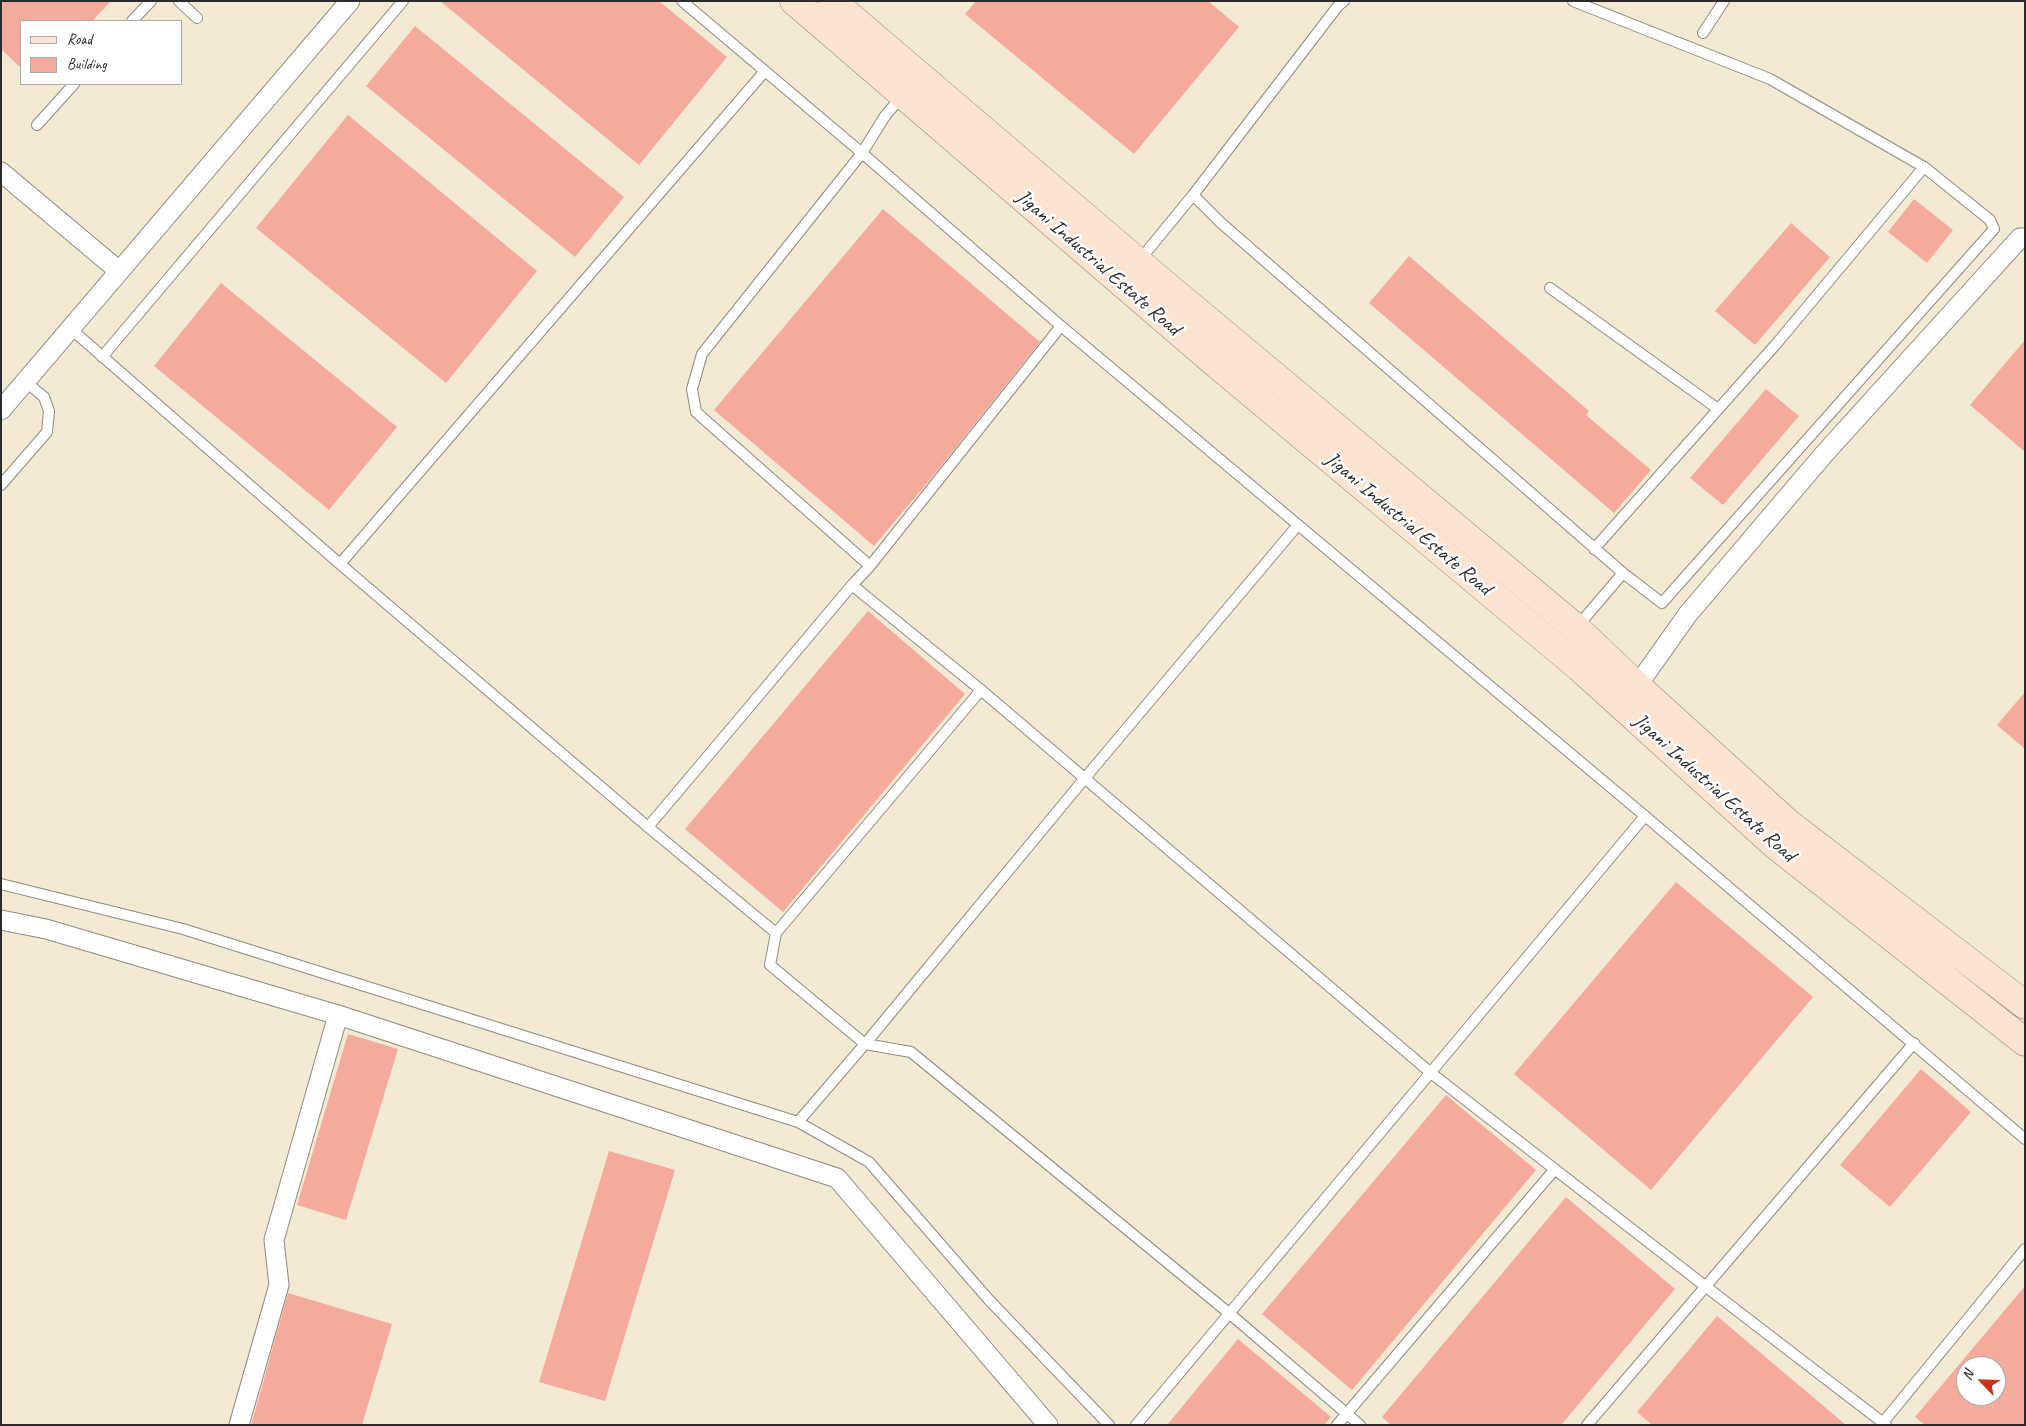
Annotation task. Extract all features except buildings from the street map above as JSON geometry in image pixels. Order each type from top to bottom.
[{"type":"main road","name":"Jigani Industrial Estate Road","points":[[794,1],[1208,357],[1580,668],[1774,844],[2025,1042]]},
{"type":"main road","name":"Jigani Industrial Estate Road","points":[[832,1],[1138,262],[1576,628],[1637,686],[1788,822],[2025,1005]]},
{"type":"street","points":[[1,410],[350,1]]},
{"type":"street","points":[[1,172],[119,271]]},
{"type":"street","points":[[1637,686],[1688,614],[1825,452],[2020,238],[2025,238]]},
{"type":"street","points":[[1,920],[46,929],[338,1015],[837,1178],[1048,1425]]},
{"type":"street","points":[[239,1425],[279,1285],[274,1240],[338,1015]]},
{"type":"lane","points":[[133,20],[151,1]]},
{"type":"lane","points":[[179,1],[197,18]]},
{"type":"lane","points":[[102,357],[403,1]]},
{"type":"lane","points":[[682,1],[1297,526],[1646,816],[2025,1139]]},
{"type":"lane","points":[[1138,262],[1193,195],[1338,6],[1344,1]]},
{"type":"lane","points":[[1193,195],[1228,228],[1594,549],[1662,603],[1994,228],[1990,220],[1924,167],[1770,79],[1573,1]]},
{"type":"lane","points":[[1703,33],[1724,1]]},
{"type":"lane","points":[[340,564],[766,71]]},
{"type":"lane","points":[[37,125],[73,85]]},
{"type":"lane","points":[[870,566],[696,412],[692,388],[702,354],[862,153],[885,116],[903,95]]},
{"type":"lane","points":[[1594,549],[1777,343],[1924,167]]},
{"type":"lane","points":[[1550,288],[1718,409]]},
{"type":"lane","points":[[648,827],[870,566],[1061,326]]},
{"type":"lane","points":[[71,329],[340,564],[648,827],[776,933]]},
{"type":"lane","points":[[1,485],[47,432],[49,411],[44,396],[26,382]]},
{"type":"lane","points":[[798,1122],[1297,526]]},
{"type":"lane","points":[[1576,628],[1623,573]]},
{"type":"lane","points":[[852,585],[981,690],[1431,1072],[1883,1424],[2025,1249]]},
{"type":"lane","points":[[981,690],[776,933],[770,965],[865,1044],[911,1052],[1230,1314],[1360,1425]]},
{"type":"lane","points":[[1136,1425],[1646,816]]},
{"type":"lane","points":[[1,884],[182,929],[798,1122],[869,1162],[989,1300],[1109,1425]]},
{"type":"lane","points":[[1587,1425],[1914,1043]]},
{"type":"lane","points":[[1337,1425],[1554,1169]]}]
